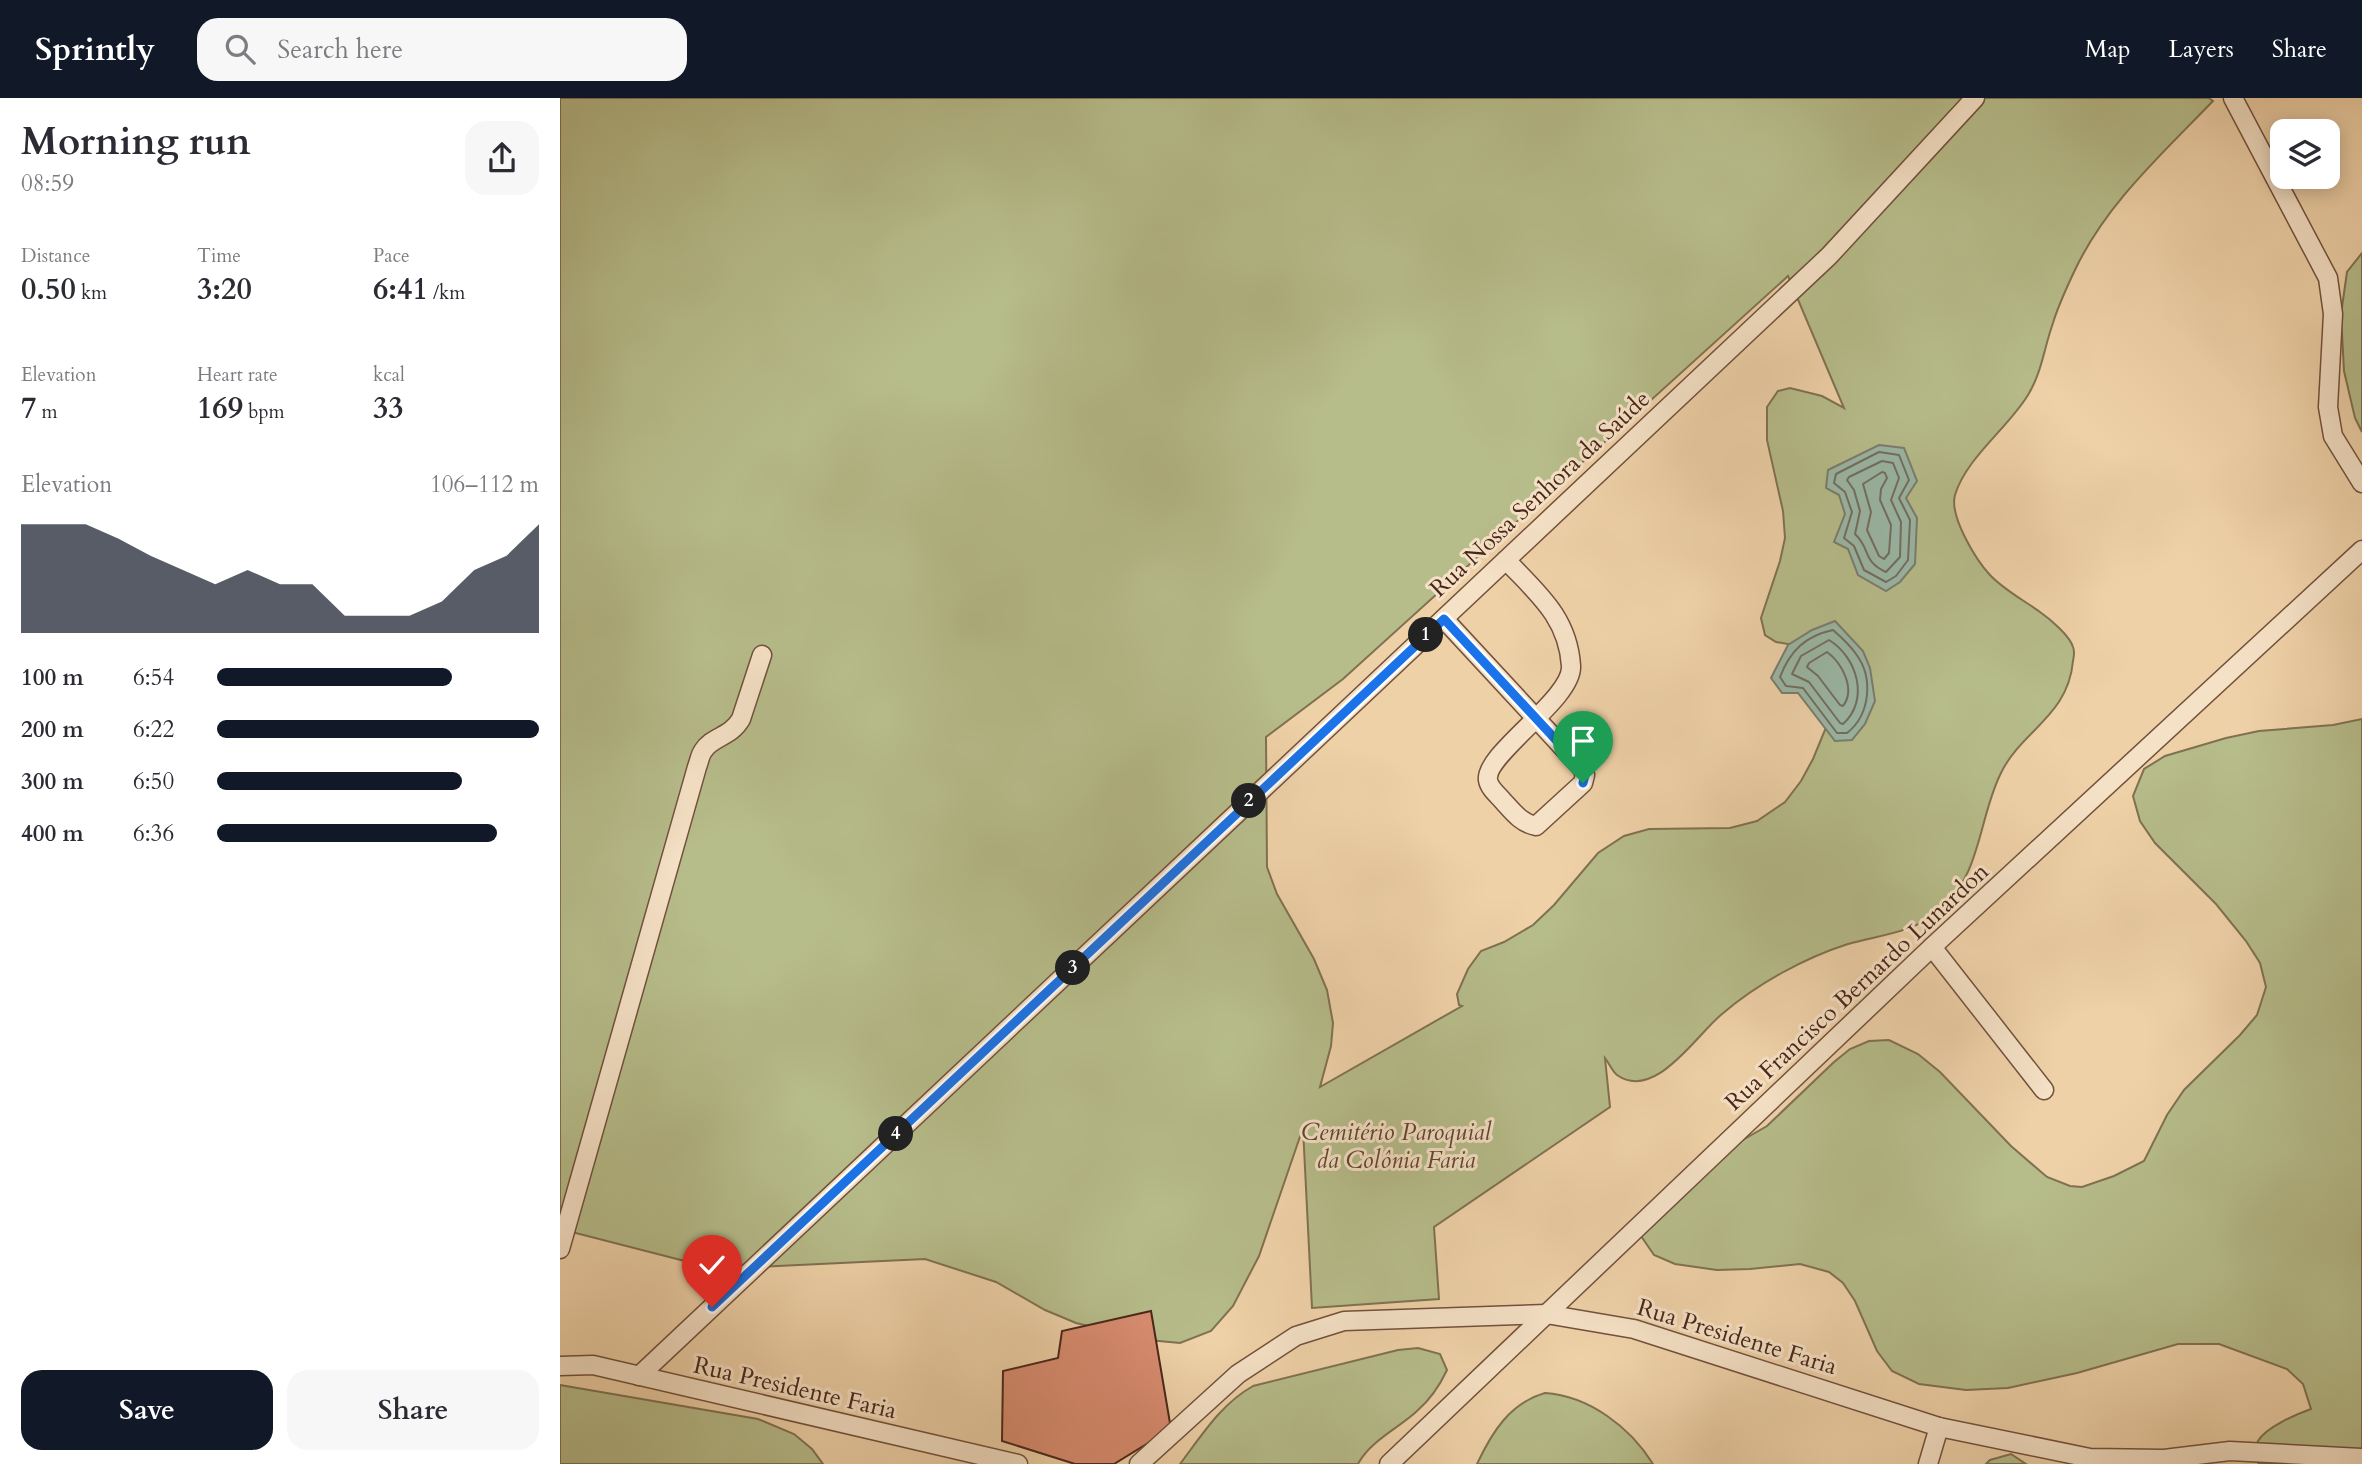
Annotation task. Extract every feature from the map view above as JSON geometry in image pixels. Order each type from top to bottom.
[{"type":"street","name":"Rua Nossa Senhora da Saúde","points":[[639,1376],[1829,257],[1975,98]]},
{"type":"street","points":[[2233,98],[2328,278],[2333,314],[2329,407],[2333,436],[2362,483]]},
{"type":"street","name":"Rua Francisco Bernardo Lunardon","points":[[1389,1464],[1932,947],[2362,550]]},
{"type":"street","points":[[1444,619],[1537,719],[1582,768],[1585,775],[1583,783],[1536,826],[1526,824],[1520,819],[1488,784],[1487,776],[1491,764],[1537,719],[1566,683],[1572,669],[1562,625],[1556,613],[1506,560]]},
{"type":"street","points":[[560,1249],[697,767],[703,751],[710,743],[736,728],[762,655]]},
{"type":"street","points":[[1932,947],[2044,1090]]},
{"type":"street","name":"Rua Presidente Faria","points":[[1139,1464],[1238,1374],[1296,1336],[1344,1321],[1546,1314],[1634,1329],[1939,1427],[2090,1458],[2164,1459],[2230,1451],[2362,1458]]},
{"type":"street","name":"Rua Presidente Faria","points":[[560,1366],[593,1365],[1018,1464]]},
{"type":"street","points":[[1928,1464],[1939,1427]]},
{"type":"green space","name":"Cemitério Paroquial da Colônia Faria","points":[[560,98],[2209,98],[2213,101],[2136,181],[2102,224],[2062,298],[2033,386],[2020,407],[1968,468],[1955,495],[1954,504],[1960,526],[1984,568],[2002,586],[2059,628],[2068,638],[2074,652],[2069,680],[2062,696],[2053,710],[2019,746],[2000,775],[1971,865],[1953,897],[1939,911],[1918,924],[1831,950],[1766,982],[1722,1014],[1674,1062],[1646,1080],[1631,1081],[1617,1075],[1605,1058],[1610,1107],[1434,1227],[1439,1299],[1312,1308],[1303,1128],[1259,1256],[1233,1306],[1211,1331],[1180,1343],[1148,1340],[1076,1323],[1045,1310],[996,1282],[925,1259],[708,1267],[560,1229]],"holes":[[[1788,276],[1844,408],[1822,396],[1790,388],[1778,391],[1767,407],[1767,440],[1783,511],[1785,538],[1761,618],[1765,635],[1776,642],[1816,649],[1832,713],[1813,759],[1785,802],[1757,821],[1730,828],[1649,829],[1624,836],[1598,853],[1554,905],[1533,925],[1504,942],[1481,951],[1468,969],[1457,994],[1459,1005],[1462,1006],[1320,1087],[1331,1046],[1333,1023],[1327,990],[1314,959],[1277,894],[1267,867],[1266,737],[1343,679]]]},
{"type":"green space","points":[[2362,253],[2362,432],[2355,418],[2344,371],[2341,314],[2347,272]]},
{"type":"green space","points":[[2362,719],[2362,1464],[2259,1464],[2254,1457],[2257,1443],[2262,1436],[2282,1422],[2311,1409],[2303,1384],[2287,1369],[2219,1344],[2178,1344],[2077,1373],[2008,1388],[1966,1390],[1919,1384],[1892,1371],[1877,1351],[1855,1301],[1843,1283],[1829,1272],[1800,1264],[1717,1270],[1675,1264],[1654,1255],[1641,1236],[1643,1224],[1741,1141],[1767,1126],[1850,1049],[1869,1041],[1889,1040],[1918,1054],[1940,1072],[2011,1146],[2047,1177],[2070,1186],[2082,1187],[2114,1176],[2144,1161],[2167,1115],[2184,1090],[2257,1015],[2266,987],[2260,963],[2246,941],[2216,904],[2155,843],[2140,821],[2133,796],[2144,769],[2165,756],[2226,738],[2259,731],[2333,725]]},
{"type":"green space","points":[[1418,1348],[1440,1354],[1447,1370],[1444,1376],[1426,1402],[1370,1448],[1358,1464],[1180,1464],[1222,1411],[1253,1386],[1398,1350]]},
{"type":"green space","points":[[560,1385],[758,1419],[794,1434],[812,1449],[823,1464],[560,1464]]},
{"type":"green space","points":[[1545,1393],[1577,1400],[1607,1416],[1633,1438],[1653,1464],[1477,1464],[1496,1430],[1512,1411]]},
{"type":"green space","points":[[2011,1454],[2026,1464],[1986,1464],[1990,1460]]},
{"type":"water","points":[[1879,445],[1904,448],[1917,481],[1906,498],[1917,518],[1915,564],[1900,582],[1886,591],[1858,575],[1848,549],[1834,542],[1845,514],[1839,495],[1826,488],[1828,470]]},
{"type":"water","points":[[1835,621],[1863,651],[1870,668],[1875,701],[1865,724],[1852,740],[1835,741],[1798,693],[1782,693],[1771,678],[1788,645],[1812,630]]},
{"type":"building","points":[[1151,1311],[1171,1429],[1114,1464],[1075,1464],[1002,1441],[1003,1371],[1058,1358],[1062,1331]]},
{"type":"route","points":[[712,1307],[1444,619],[1582,768],[1585,775],[1583,783]]}]
